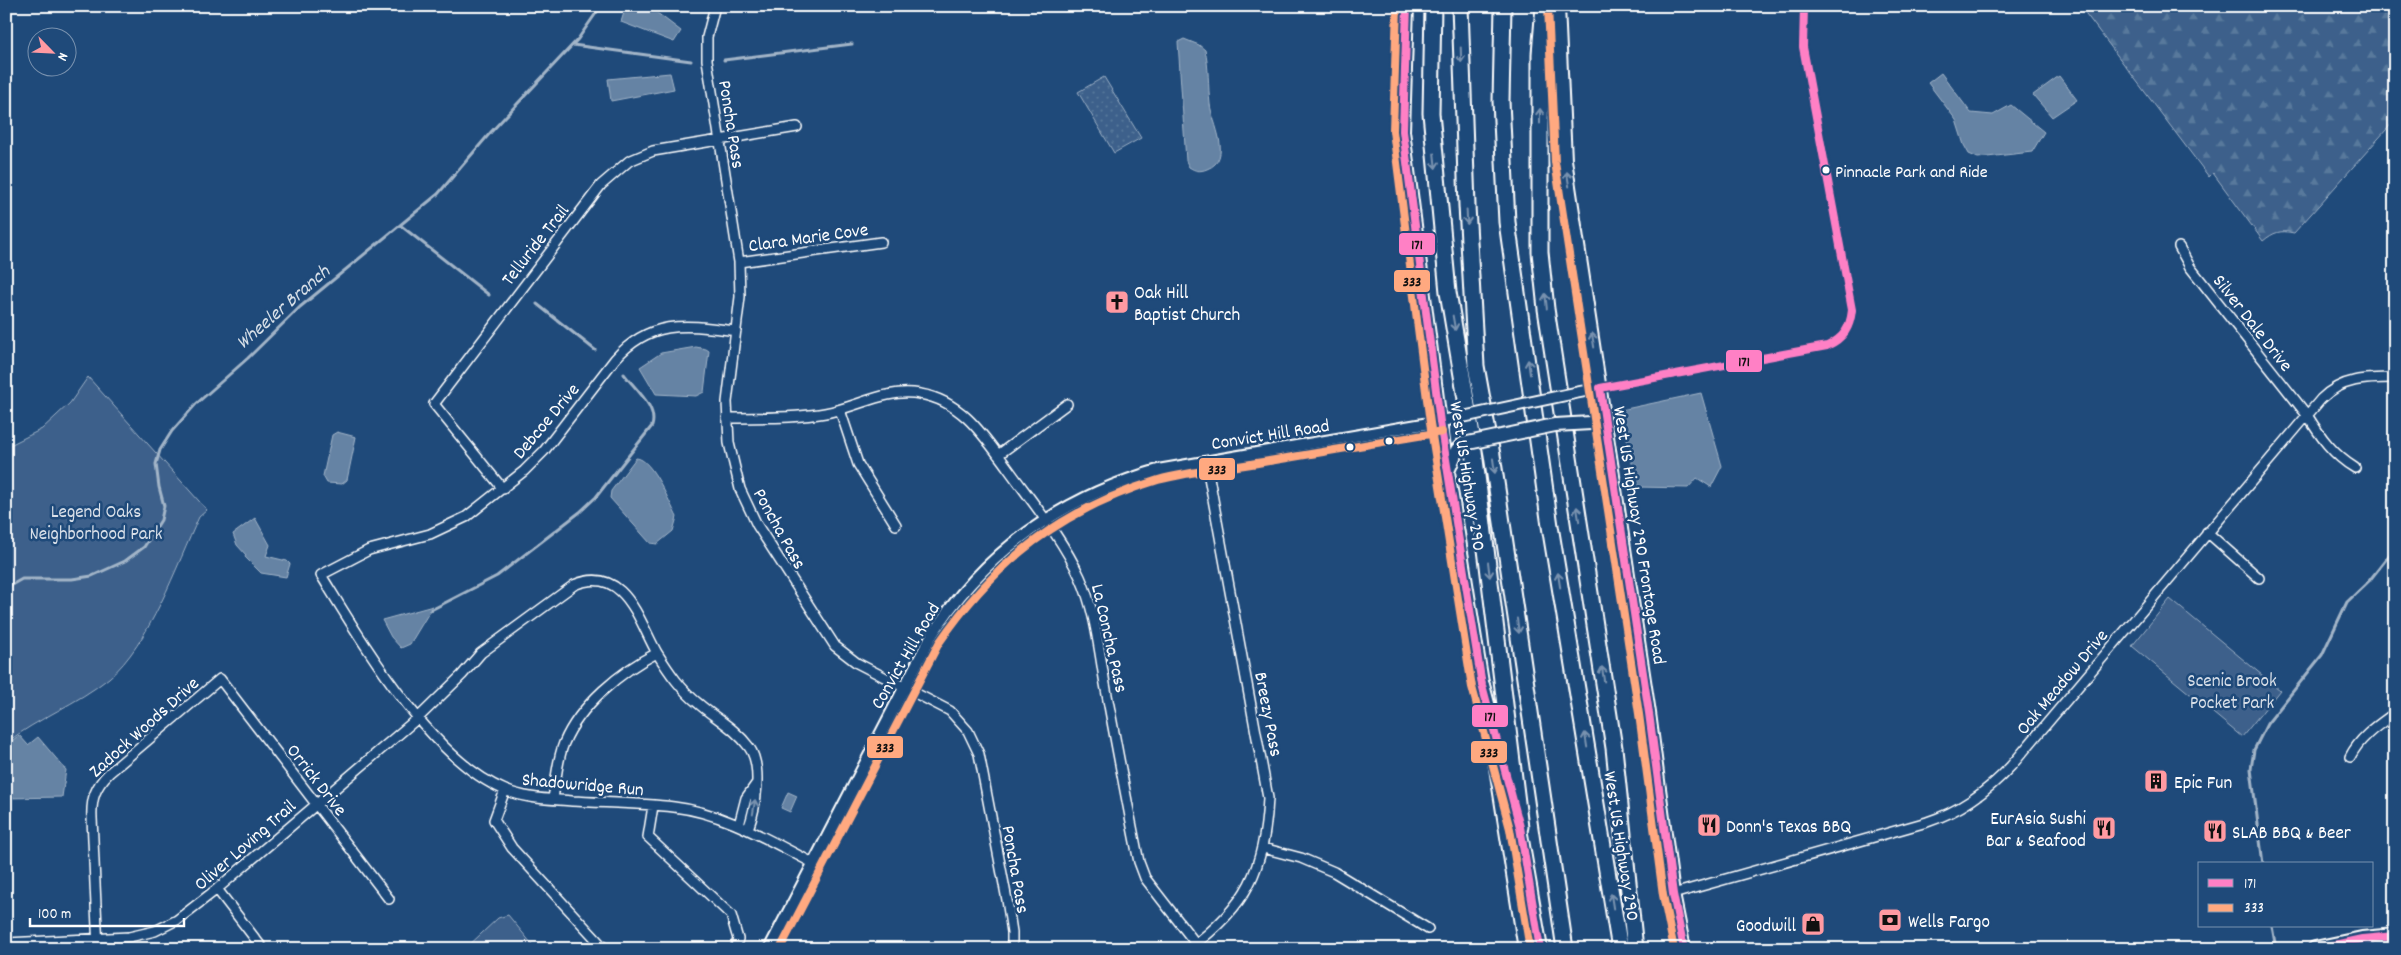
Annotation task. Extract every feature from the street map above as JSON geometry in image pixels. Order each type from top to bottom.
[{"type":"highway","points":[[1433,6],[1431,113],[1448,292],[1520,827]]},
{"type":"highway","name":"West US Highway 290","points":[[1460,6],[1467,206],[1476,366],[1510,578],[1565,949]]},
{"type":"highway","name":"West US Highway 290","points":[[1503,6],[1501,101],[1507,222],[1550,526],[1620,949]]},
{"type":"highway","points":[[1544,6],[1540,54],[1540,252],[1546,309],[1614,748],[1635,949]]},
{"type":"highway","points":[[1468,440],[1510,578]]},
{"type":"main road","name":"West US Highway 290","points":[[1406,6],[1403,131],[1440,422],[1525,949]]},
{"type":"main road","name":"West US Highway 290 Frontage Road","points":[[1558,6],[1565,160],[1674,894],[1684,949]]},
{"type":"main road","points":[[1448,473],[1452,459],[1468,440],[1555,425],[1591,423],[1608,440]]},
{"type":"main road","points":[[1482,686],[1520,827],[1540,949]]},
{"type":"main road","points":[[2315,949],[2362,939],[2395,936]]},
{"type":"street","name":"Poncha Pass","points":[[715,6],[709,29],[707,60],[739,262],[740,297],[729,382],[727,418],[732,461],[740,489],[750,512],[826,636],[848,657],[950,711],[968,731],[980,754],[1012,932],[1012,949]]},
{"type":"street","name":"Telluride Trail","points":[[502,489],[434,404],[519,290],[609,176],[629,161],[652,151],[797,127]]},
{"type":"street","name":"Clara Marie Cove","points":[[739,262],[882,242]]},
{"type":"street","name":"Silver Dale Drive","points":[[2179,247],[2190,267],[2307,415],[2336,455],[2355,468]]},
{"type":"street","name":"Debcoe Drive","points":[[321,575],[369,550],[430,534],[454,524],[502,489],[544,452],[615,358],[648,333],[677,325],[736,331]]},
{"type":"street","name":"Oak Meadow Drive","points":[[1674,894],[1927,822],[1955,811],[1978,796],[2010,766],[2326,394],[2345,382],[2368,378],[2395,378]]},
{"type":"street","name":"Convict Hill Road","points":[[769,949],[930,638],[959,596],[1004,552],[1045,520],[1083,498],[1120,481],[1158,470],[1440,422],[1600,388]]},
{"type":"street","name":"La Concha Pass","points":[[727,418],[806,416],[840,410],[890,394],[909,393],[930,396],[949,404],[967,417],[998,455],[1045,520],[1081,579],[1092,612],[1139,862],[1145,878],[1195,947]]},
{"type":"street","points":[[998,455],[1067,404]]},
{"type":"street","points":[[840,410],[858,464],[896,525]]},
{"type":"street","name":"Breezy Pass","points":[[1195,947],[1235,906],[1253,878],[1264,848],[1268,798],[1206,461]]},
{"type":"street","points":[[2208,532],[2259,578]]},
{"type":"street","name":"Shadowridge Run","points":[[321,575],[366,647],[419,717],[465,767],[505,790],[520,795],[703,812],[748,830],[813,863]]},
{"type":"street","name":"Oliver Loving Trail","points":[[6,943],[97,944],[155,931],[177,920],[217,889],[419,717],[462,675],[481,653],[574,585],[585,580],[609,582],[619,588],[628,598],[657,654],[676,682],[697,703],[736,733],[750,748],[756,763],[756,784],[754,809],[748,830]]},
{"type":"street","points":[[553,799],[562,751],[575,722],[616,678],[630,668],[657,654]]},
{"type":"street","name":"Orrick Drive","points":[[220,679],[389,899]]},
{"type":"street","name":"Zadock Woods Drive","points":[[97,944],[92,818],[94,791],[109,774],[220,679]]},
{"type":"street","points":[[2350,758],[2356,745],[2366,734],[2395,713]]},
{"type":"street","points":[[739,826],[746,798],[756,784]]},
{"type":"street","points":[[505,790],[494,820],[512,848],[605,949]]},
{"type":"street","points":[[652,806],[648,837],[731,914],[738,939],[735,949]]},
{"type":"street","points":[[1264,848],[1301,858],[1334,872],[1428,929]]},
{"type":"street","points":[[217,889],[263,949]]},
{"type":"green space","points":[[2080,6],[2395,6],[2395,120],[2294,233],[2277,232],[2263,241],[2213,173],[2209,177]]},
{"type":"green space","points":[[1104,77],[1141,138],[1114,153],[1078,92]]},
{"type":"green space","name":"Legend Oaks Neighborhood Park","points":[[88,377],[207,510],[199,517],[161,603],[149,625],[137,646],[123,664],[97,687],[6,743],[6,447],[42,429],[70,403]]},
{"type":"green space","name":"Scenic Brook Pocket Park","points":[[2170,599],[2280,690],[2242,737],[2132,646]]},
{"type":"green space","points":[[508,915],[536,949],[465,949],[498,918]]},
{"type":"shaded area","points":[[626,6],[648,6],[681,31],[674,42],[621,22]]},
{"type":"shaded area","points":[[1184,39],[1199,45],[1205,50],[1210,104],[1219,140],[1219,157],[1215,164],[1202,171],[1189,167],[1186,161],[1178,42]]},
{"type":"shaded area","points":[[670,73],[674,89],[611,101],[608,79]]},
{"type":"shaded area","points":[[1941,73],[1971,113],[1993,115],[2011,105],[2044,132],[2032,152],[1978,158],[1969,154],[1956,120],[1928,83]]},
{"type":"shaded area","points":[[2059,76],[2077,100],[2052,117],[2033,95]]},
{"type":"shaded area","points":[[696,347],[709,351],[704,392],[696,396],[656,394],[640,367],[661,353]]},
{"type":"shaded area","points":[[1701,393],[1722,466],[1711,487],[1697,478],[1688,488],[1637,487],[1621,410]]},
{"type":"shaded area","points":[[337,432],[356,437],[347,480],[342,484],[327,483],[323,476],[332,435]]},
{"type":"shaded area","points":[[636,458],[648,465],[654,473],[677,517],[673,531],[657,544],[650,543],[610,498],[611,491]]},
{"type":"shaded area","points":[[255,518],[270,545],[266,556],[287,561],[290,564],[286,577],[261,573],[245,557],[246,555],[237,545],[233,534]]},
{"type":"shaded area","points":[[433,606],[410,644],[401,648],[391,637],[382,620]]},
{"type":"shaded area","points":[[19,735],[28,745],[38,737],[66,770],[62,797],[8,798],[6,792],[6,746]]},
{"type":"shaded area","points":[[788,792],[797,796],[790,812],[781,808]]},
{"type":"waterway","name":"Wheeler Branch","points":[[6,588],[22,579],[72,579],[92,576],[125,561],[144,547],[161,520],[164,506],[156,464],[160,450],[172,431],[196,404],[248,358],[300,307],[438,194],[491,132],[578,39],[601,6]]},
{"type":"waterway","points":[[724,60],[852,44]]},
{"type":"waterway","points":[[573,45],[691,61]]},
{"type":"waterway","points":[[400,225],[489,295]]},
{"type":"waterway","points":[[537,304],[595,350]]},
{"type":"waterway","points":[[431,610],[497,576],[580,512],[596,497],[652,426],[653,419],[649,405],[624,374]]},
{"type":"waterway","points":[[2263,862],[2251,769],[2254,750],[2267,724],[2322,655],[2347,602],[2369,581],[2395,548]]},
{"type":"waterway","points":[[2272,928],[2276,949]]},
{"type":"transit line","name":"333","points":[[1397,6],[1393,131],[1430,423],[1472,687],[1510,829],[1530,949]]},
{"type":"transit line","name":"171","points":[[1407,6],[1403,131],[1440,422],[1482,685],[1520,827],[1540,949]]},
{"type":"transit line","name":"333","points":[[1548,6],[1555,162],[1639,714],[1663,895],[1674,949]]},
{"type":"transit line","name":"171","points":[[1600,388],[1827,346],[1838,340],[1848,327],[1852,310],[1803,47],[1804,6]]},
{"type":"transit line","name":"171","points":[[1600,388],[1649,713],[1673,894],[1684,949]]},
{"type":"transit line","name":"333","points":[[780,949],[939,643],[983,587],[1034,542],[1061,523],[1091,506],[1158,480],[1442,432]]},
{"type":"transit line","name":"171","points":[[2316,949],[2362,939],[2395,936]]},
{"type":"place","name":"Pinnacle Park and Ride","points":[[1826,170]]},
{"type":"place","name":"Oak Hill Baptist Church","points":[[1117,302]]},
{"type":"place","name":"Epic Fun","points":[[2156,781]]},
{"type":"place","name":"Donn's Texas BBQ","points":[[1709,825]]},
{"type":"place","name":"EurAsia Sushi Bar & Seafood","points":[[2104,828]]},
{"type":"place","name":"SLAB BBQ & Beer","points":[[2215,831]]},
{"type":"place","name":"Wells Fargo","points":[[1890,920]]},
{"type":"place","name":"Goodwill","points":[[1813,924]]}]
